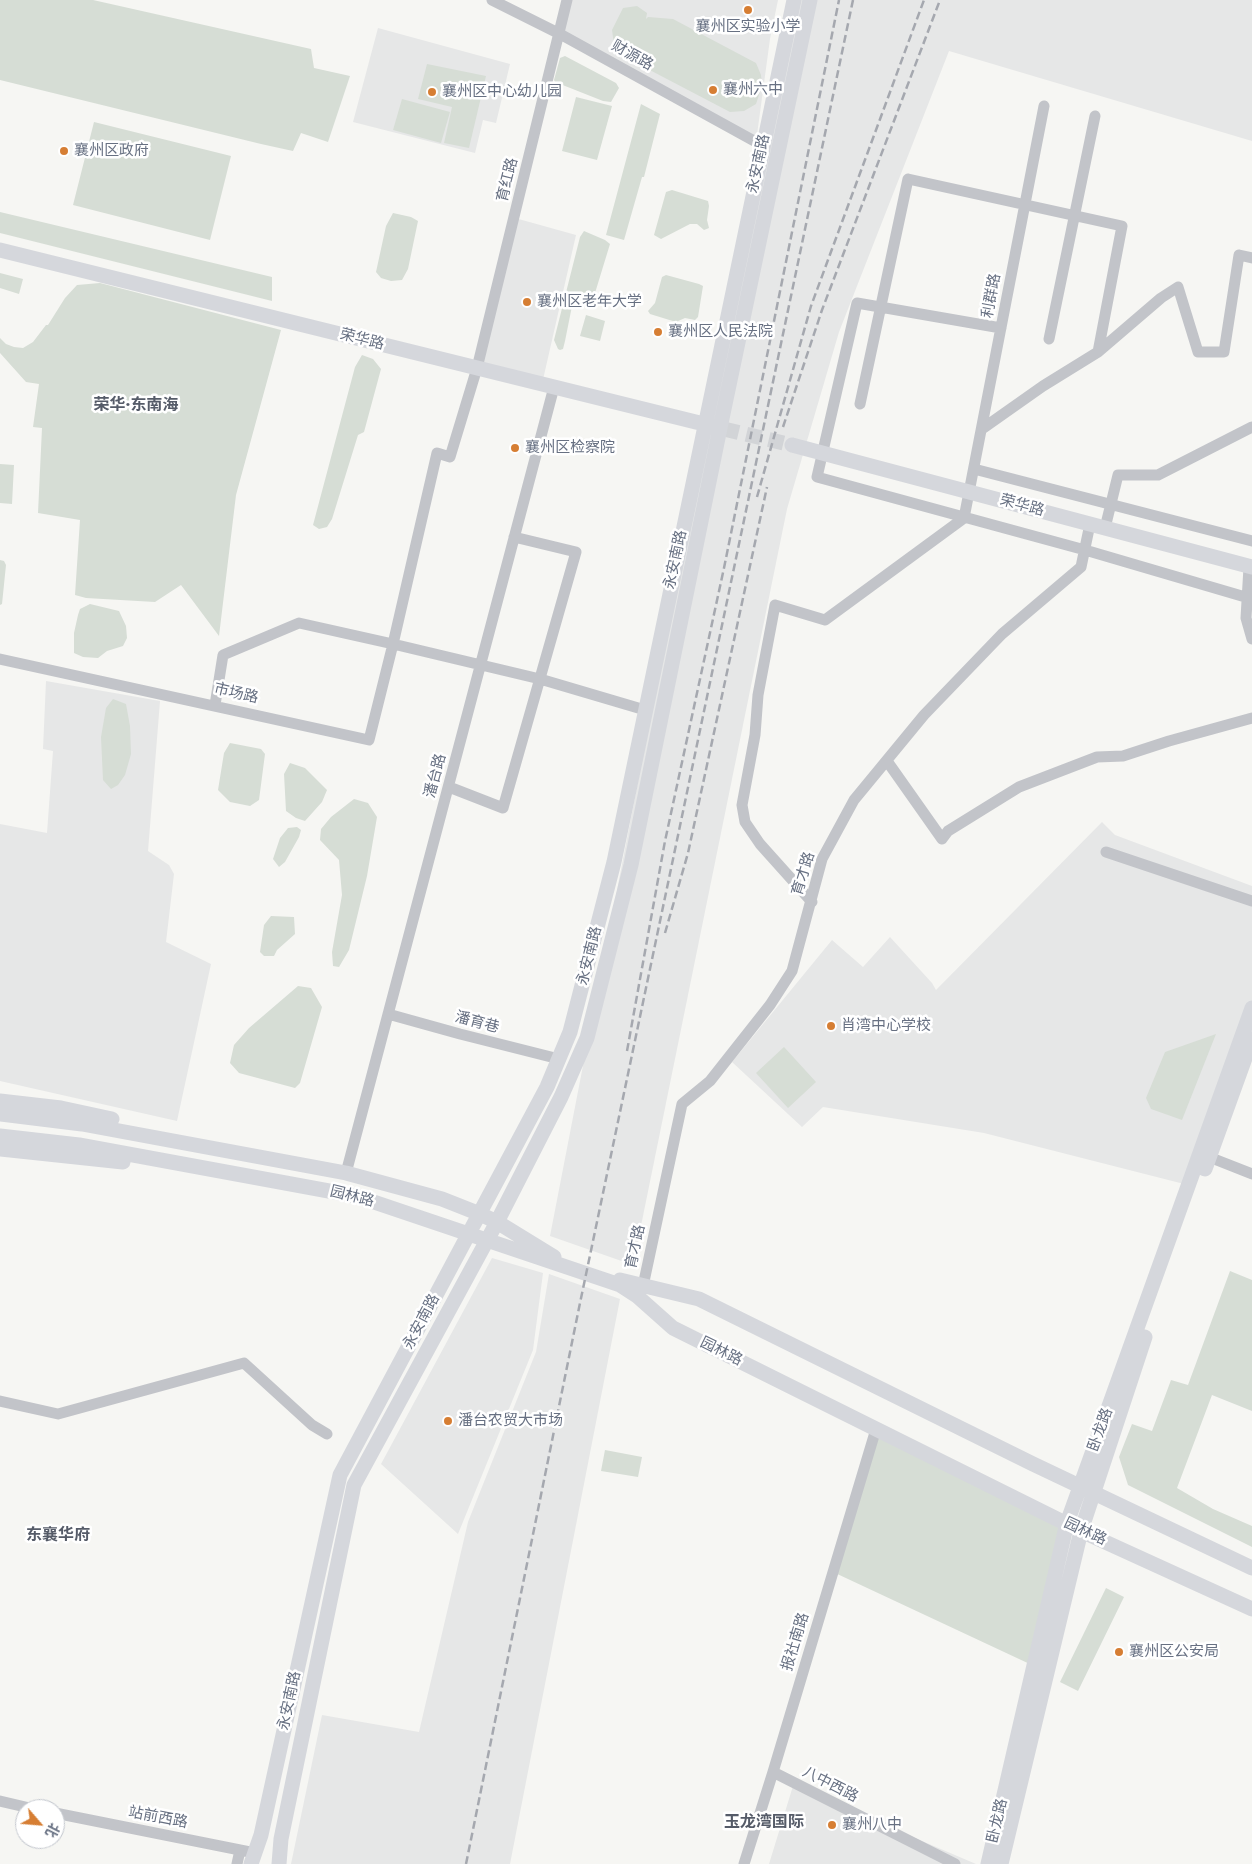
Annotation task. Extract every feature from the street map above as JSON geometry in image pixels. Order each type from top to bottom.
[{"type":"main road","name":"永安南路","points":[[250,1858],[261,1835],[340,1475],[547,1087],[570,1032],[614,862],[794,0]]},
{"type":"main road","name":"永安南路","points":[[277,1864],[354,1485],[497,1222],[561,1097],[587,1038],[631,864],[810,0]]},
{"type":"main road","name":"荣华路","points":[[0,250],[722,428]]},
{"type":"main road","name":"荣华路","points":[[792,445],[1251,567]]},
{"type":"main road","name":"卧龙路","points":[[1001,1864],[1081,1530],[1087,1490],[1252,1008]]},
{"type":"main road","name":"卧龙路","points":[[988,1864],[1067,1523],[1087,1490],[1252,1039]]},
{"type":"main road","name":"园林路","points":[[0,1101],[61,1108],[143,1126],[177,1141]]},
{"type":"main road","name":"园林路","points":[[0,1114],[82,1124],[346,1173],[442,1200],[497,1222],[554,1257],[643,1286],[700,1299],[1087,1490],[1252,1568]]},
{"type":"main road","name":"园林路","points":[[0,1136],[79,1145],[356,1196],[620,1285],[637,1296],[672,1328],[1081,1530],[1252,1609]]},
{"type":"main road","name":"园林路","points":[[0,1149],[158,1166],[171,1162]]},
{"type":"street","name":"财源路","points":[[492,0],[560,34],[756,142]]},
{"type":"street","name":"育红路","points":[[393,644],[437,453],[450,457],[477,368],[567,0]]},
{"type":"street","name":"利群路","points":[[964,518],[1044,106]]},
{"type":"street","points":[[1049,339],[1095,116]]},
{"type":"street","points":[[860,404],[908,179],[1122,226],[1098,352]]},
{"type":"street","points":[[982,429],[1043,386],[1098,352],[1161,298],[1178,287],[1198,352],[1224,352],[1239,255],[1252,258]]},
{"type":"street","points":[[1001,328],[857,303],[816,477],[1085,550],[1250,598]]},
{"type":"street","name":"潘台路","points":[[346,1173],[554,387]]},
{"type":"street","points":[[1105,528],[1118,475],[1158,475],[1252,427]]},
{"type":"street","points":[[974,469],[1252,541]]},
{"type":"street","points":[[812,902],[760,844],[745,822],[742,805],[755,735],[758,695],[775,605],[825,620],[964,518]]},
{"type":"street","name":"育才路","points":[[643,1286],[682,1104],[710,1081],[770,1005],[792,971],[812,902],[822,858],[854,800],[924,715],[1002,634],[1081,568],[1090,524]]},
{"type":"street","points":[[449,787],[504,808],[576,552],[514,537]]},
{"type":"street","points":[[1251,567],[1250,598],[1246,618],[1252,638]]},
{"type":"street","points":[[215,705],[223,655],[299,623],[481,664],[645,710]]},
{"type":"street","name":"市场路","points":[[0,659],[369,740],[393,644]]},
{"type":"street","points":[[887,761],[942,839],[948,831],[1019,787],[1097,757],[1123,756],[1252,718]]},
{"type":"street","points":[[1106,852],[1252,901]]},
{"type":"street","name":"潘育巷","points":[[388,1014],[559,1059]]},
{"type":"street","points":[[1209,1157],[1252,1174]]},
{"type":"street","points":[[0,1401],[58,1414],[244,1363],[312,1425],[327,1434]]},
{"type":"street","name":"报社南路","points":[[744,1864],[876,1429]]},
{"type":"street","name":"八中西路","points":[[773,1772],[955,1864]]},
{"type":"street","points":[[0,1801],[15,1805]]},
{"type":"street","name":"站前西路","points":[[65,1815],[250,1858]]},
{"type":"street","points":[[237,1864],[250,1858]]},
{"type":"shaded area","points":[[0,0],[93,0],[311,49],[314,68],[350,76],[328,142],[301,133],[293,151],[0,80]]},
{"type":"shaded area","name":"襄州六中","points":[[567,0],[778,0],[770,39],[756,142],[560,34]]},
{"type":"shaded area","points":[[795,0],[1252,0],[1252,141],[949,51],[839,332],[787,509],[633,1265],[550,1236],[678,575]]},
{"type":"shaded area","points":[[637,6],[647,13],[646,19],[648,17],[673,19],[756,63],[761,75],[762,86],[756,104],[744,111],[730,112],[644,67],[629,52],[630,45],[623,52],[614,44],[612,30],[623,8]]},
{"type":"shaded area","name":"襄州区中心幼儿园","points":[[378,28],[510,64],[496,123],[483,120],[475,153],[353,122]]},
{"type":"shaded area","points":[[565,56],[616,83],[619,88],[611,102],[603,101],[555,82],[560,58]]},
{"type":"shaded area","points":[[427,64],[486,76],[469,148],[444,143],[452,107],[418,99]]},
{"type":"shaded area","points":[[576,97],[612,106],[597,160],[562,151]]},
{"type":"shaded area","points":[[402,99],[450,112],[441,143],[393,130]]},
{"type":"shaded area","points":[[641,104],[660,114],[644,177],[642,177],[624,240],[606,235]]},
{"type":"shaded area","points":[[94,122],[231,156],[210,240],[73,205]]},
{"type":"shaded area","points":[[672,190],[708,201],[707,220],[709,228],[704,230],[697,224],[690,224],[661,239],[654,235],[666,192]]},
{"type":"shaded area","points":[[0,212],[272,277],[272,301],[0,233]]},
{"type":"shaded area","points":[[393,213],[411,217],[418,221],[408,269],[402,280],[391,281],[381,278],[376,272],[386,226]]},
{"type":"shaded area","name":"襄州区老年大学","points":[[515,218],[576,235],[542,384],[477,368]]},
{"type":"shaded area","points":[[584,231],[610,244],[595,293],[588,298],[577,298],[573,301],[563,349],[560,350],[554,340],[580,237]]},
{"type":"shaded area","points":[[0,273],[23,279],[19,294],[0,288]]},
{"type":"shaded area","points":[[666,275],[703,286],[698,317],[695,320],[685,318],[676,322],[650,314],[648,311],[655,303],[662,277]]},
{"type":"shaded area","points":[[100,283],[281,330],[236,495],[219,636],[181,585],[155,602],[86,598],[75,595],[80,520],[38,513],[42,428],[33,427],[39,384],[26,382],[0,353],[0,338],[6,344],[23,348],[33,342],[48,325],[65,298],[77,285]]},
{"type":"shaded area","points":[[586,315],[605,321],[600,341],[580,336]]},
{"type":"shaded area","points":[[362,355],[373,359],[381,369],[364,432],[358,435],[332,519],[327,527],[319,529],[313,525],[355,367]]},
{"type":"shaded area","points":[[0,464],[14,465],[12,504],[0,503]]},
{"type":"shaded area","points":[[0,560],[4,561],[6,565],[2,604],[0,605]]},
{"type":"shaded area","points":[[90,604],[119,611],[126,626],[127,638],[123,646],[107,651],[98,658],[83,657],[74,653],[74,633],[78,615],[80,609]]},
{"type":"shaded area","points":[[46,681],[160,701],[148,851],[169,865],[174,874],[166,942],[211,964],[177,1121],[0,1081],[0,824],[47,833],[53,751],[43,749]]},
{"type":"shaded area","points":[[113,699],[126,704],[130,726],[131,754],[125,775],[118,785],[111,789],[103,780],[101,737],[106,708]]},
{"type":"shaded area","points":[[230,743],[261,749],[265,754],[259,800],[250,806],[230,802],[218,790],[224,753]]},
{"type":"shaded area","points":[[290,763],[305,768],[327,790],[322,802],[305,821],[296,818],[286,811],[284,774]]},
{"type":"shaded area","points":[[354,799],[368,803],[377,817],[367,876],[349,950],[339,967],[333,966],[332,952],[342,895],[339,860],[320,840],[321,829],[331,817]]},
{"type":"shaded area","points":[[1102,822],[1115,835],[1252,886],[1252,1008],[1188,1185],[984,1133],[823,1107],[802,1127],[732,1062],[832,940],[863,967],[890,937],[932,983],[936,990]]},
{"type":"shaded area","points":[[297,827],[301,830],[299,837],[285,862],[279,867],[273,859],[280,838],[288,828]]},
{"type":"shaded area","points":[[271,916],[294,917],[295,934],[277,950],[274,956],[264,956],[260,952],[264,925]]},
{"type":"shaded area","points":[[298,986],[311,988],[322,1007],[300,1083],[295,1088],[239,1073],[230,1063],[234,1045],[249,1028]]},
{"type":"shaded area","points":[[1216,1034],[1182,1120],[1151,1109],[1146,1098],[1165,1052]]},
{"type":"shaded area","points":[[784,1047],[816,1082],[788,1108],[756,1073]]},
{"type":"shaded area","points":[[492,1258],[543,1273],[533,1350],[458,1534],[381,1464]]},
{"type":"shaded area","points":[[1230,1271],[1252,1280],[1252,1411],[1212,1395],[1177,1488],[1213,1509],[1252,1526],[1252,1547],[1128,1485],[1119,1457],[1132,1424],[1152,1431],[1171,1380],[1188,1385]]},
{"type":"shaded area","points":[[549,1274],[620,1299],[510,1864],[291,1864],[322,1715],[419,1732],[468,1522],[536,1352]]},
{"type":"shaded area","points":[[876,1429],[1067,1523],[1034,1666],[833,1572]]},
{"type":"shaded area","points":[[605,1450],[642,1457],[638,1477],[601,1471]]},
{"type":"shaded area","points":[[1106,1588],[1124,1597],[1078,1691],[1060,1682]]},
{"type":"shaded area","name":"襄州八中","points":[[793,1786],[976,1864],[769,1864]]},
{"type":"tunnel","points":[[724,429],[792,445]]},
{"type":"railway","points":[[627,1051],[665,841],[724,568],[839,0]]},
{"type":"railway","points":[[466,1864],[580,1303],[853,0]]},
{"type":"railway","points":[[757,497],[811,306],[924,0]]},
{"type":"railway","points":[[783,427],[822,310],[940,0]]},
{"type":"railway","points":[[665,933],[688,853],[767,487]]},
{"type":"place","name":"襄州区实验小学","points":[[748,10]]},
{"type":"place","name":"襄州六中","points":[[713,90]]},
{"type":"place","name":"襄州区中心幼儿园","points":[[432,92]]},
{"type":"place","name":"襄州区政府","points":[[64,151]]},
{"type":"place","name":"襄州区老年大学","points":[[527,302]]},
{"type":"place","name":"襄州区人民法院","points":[[658,332]]},
{"type":"place","name":"襄州区检察院","points":[[515,448]]},
{"type":"place","name":"肖湾中心学校","points":[[831,1026]]},
{"type":"place","name":"潘台农贸大市场","points":[[448,1421]]},
{"type":"place","name":"襄州区公安局","points":[[1119,1652]]},
{"type":"place","name":"襄州八中","points":[[832,1825]]},
{"type":"district","name":"荣华·东南海","points":[[136,406]]},
{"type":"district","name":"东襄华府","points":[[58,1536]]},
{"type":"district","name":"玉龙湾国际","points":[[764,1823]]}]
